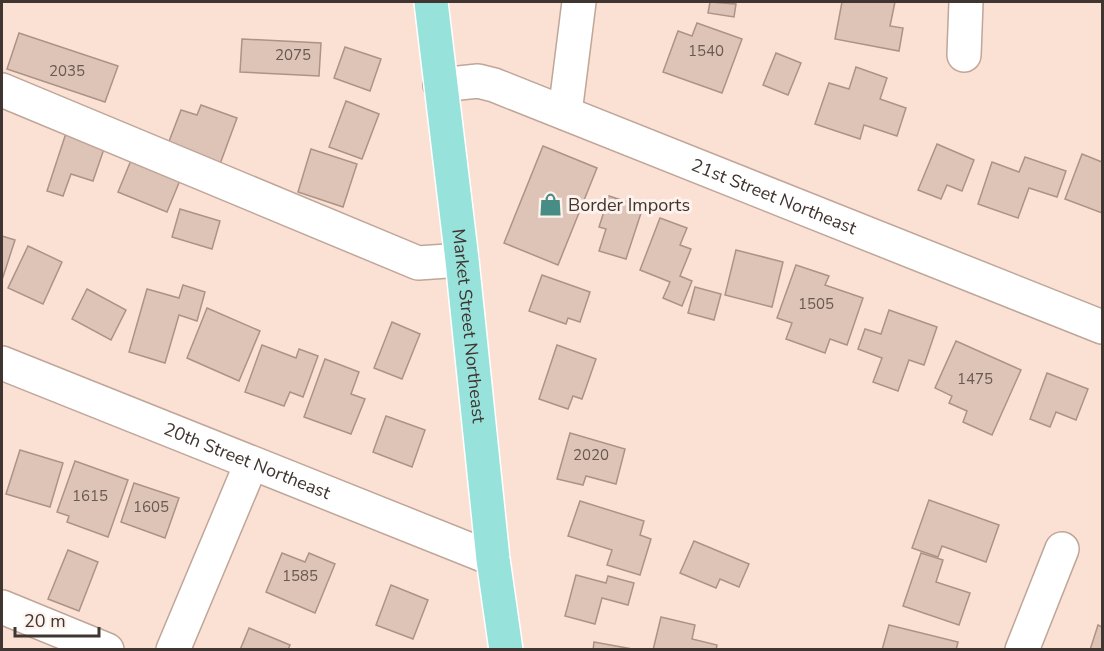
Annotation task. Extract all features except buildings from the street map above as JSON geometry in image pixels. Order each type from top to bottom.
[{"type":"main road","name":"Market Street Northeast","points":[[431,2],[462,260],[493,559],[506,650]]},
{"type":"street","points":[[565,113],[579,2]]},
{"type":"street","points":[[964,55],[966,2]]},
{"type":"street","name":"21st Street Northeast","points":[[440,85],[478,81],[494,84],[1102,327]]},
{"type":"street","points":[[2,90],[418,263],[462,260]]},
{"type":"street","name":"20th Street Northeast","points":[[2,363],[493,559]]},
{"type":"street","points":[[173,650],[251,464]]},
{"type":"street","points":[[1022,650],[1062,549]]},
{"type":"street","points":[[2,607],[108,650]]},
{"type":"place","name":"Border Imports","points":[[550,205]]}]
